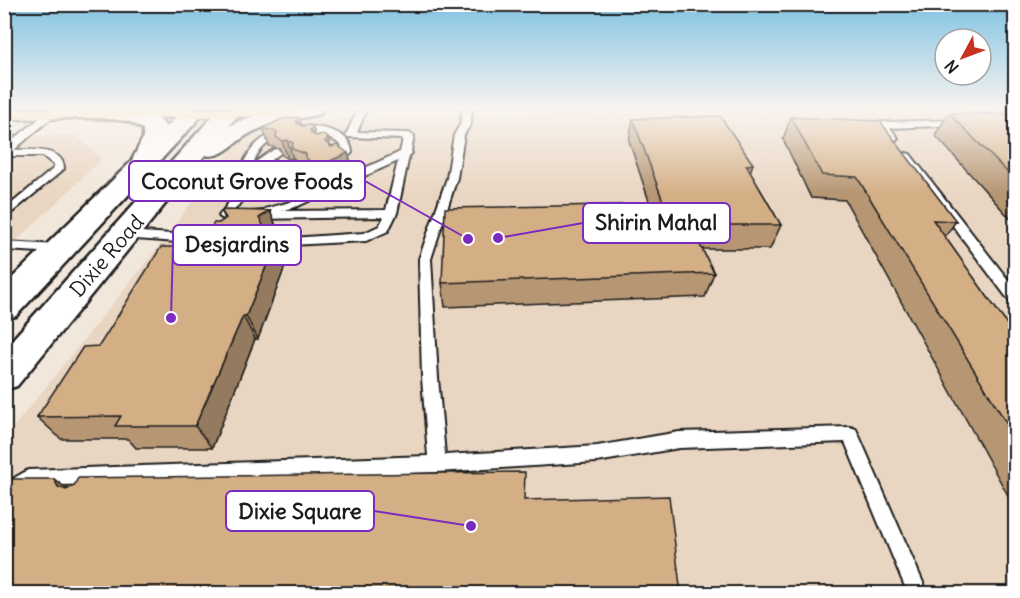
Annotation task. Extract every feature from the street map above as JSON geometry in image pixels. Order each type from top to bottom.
[{"type":"main road","points":[[141,165],[155,137]]},
{"type":"main road","name":"Dixie Road","points":[[4,307],[169,137]]},
{"type":"main road","name":"Dixie Road","points":[[4,375],[18,345],[125,235],[208,137]]},
{"type":"main road","points":[[165,189],[228,137]]},
{"type":"lane","points":[[4,153],[23,137]]},
{"type":"lane","points":[[207,240],[241,194],[252,151],[272,137]]},
{"type":"lane","points":[[308,139],[313,137]]},
{"type":"lane","points":[[335,137],[347,147],[347,153],[338,160]]},
{"type":"lane","points":[[341,140],[394,137]]},
{"type":"lane","points":[[276,243],[366,237],[384,228],[391,213],[410,137]]},
{"type":"lane","points":[[437,464],[430,378],[425,259],[452,178],[459,137]]},
{"type":"lane","points":[[892,137],[1016,300]]},
{"type":"lane","points":[[247,176],[277,152]]},
{"type":"lane","points":[[4,153],[45,153],[59,165],[59,169],[4,216]]},
{"type":"lane","points":[[246,215],[294,204],[406,153]]},
{"type":"lane","points":[[247,176],[292,163]]},
{"type":"lane","points":[[247,176],[280,184],[305,174]]},
{"type":"lane","points":[[165,189],[241,194]]},
{"type":"lane","points":[[225,216],[391,213]]},
{"type":"lane","points":[[294,216],[317,240]]},
{"type":"lane","points":[[125,235],[229,241]]},
{"type":"lane","points":[[4,246],[61,249]]},
{"type":"lane","points":[[4,495],[28,478],[98,483],[597,454],[679,440],[850,434],[918,594]]},
{"type":"path","points":[[207,169],[247,176]]},
{"type":"shaded area","points":[[5,137],[78,137],[102,159],[5,252]]},
{"type":"shaded area","points":[[245,137],[1015,137],[1015,593],[5,593],[4,439],[152,255],[236,143]]},
{"type":"building","points":[[276,137],[326,137],[328,138],[325,142],[331,147],[337,145],[348,153],[317,167],[306,158],[306,154],[292,149],[293,143]]},
{"type":"building","points":[[640,137],[734,137],[753,164],[746,165],[781,225],[690,225],[714,273],[442,283],[445,208],[664,204]]},
{"type":"building","points":[[802,137],[892,137],[956,221],[933,220],[1016,337],[1016,439],[857,177],[822,175]]},
{"type":"building","points":[[973,137],[1016,137],[1016,181]]},
{"type":"building","points":[[223,210],[270,211],[259,218],[263,225],[253,246],[275,245],[246,316],[243,316],[195,426],[115,426],[121,416],[37,417],[83,347],[99,346],[161,247],[199,247],[214,223],[219,223],[226,218]]},
{"type":"building","points":[[525,472],[524,500],[669,496],[681,594],[542,594],[542,591],[506,591],[504,594],[413,594],[412,592],[374,594],[4,594],[4,479],[54,479],[58,487],[66,490],[74,486],[78,478]]},
{"type":"place","name":"Shirin Mahal","points":[[498,238]]},
{"type":"place","name":"Coconut Grove Foods","points":[[468,239]]},
{"type":"place","name":"Desjardins","points":[[171,318]]},
{"type":"place","name":"Dixie Square","points":[[471,526]]}]
